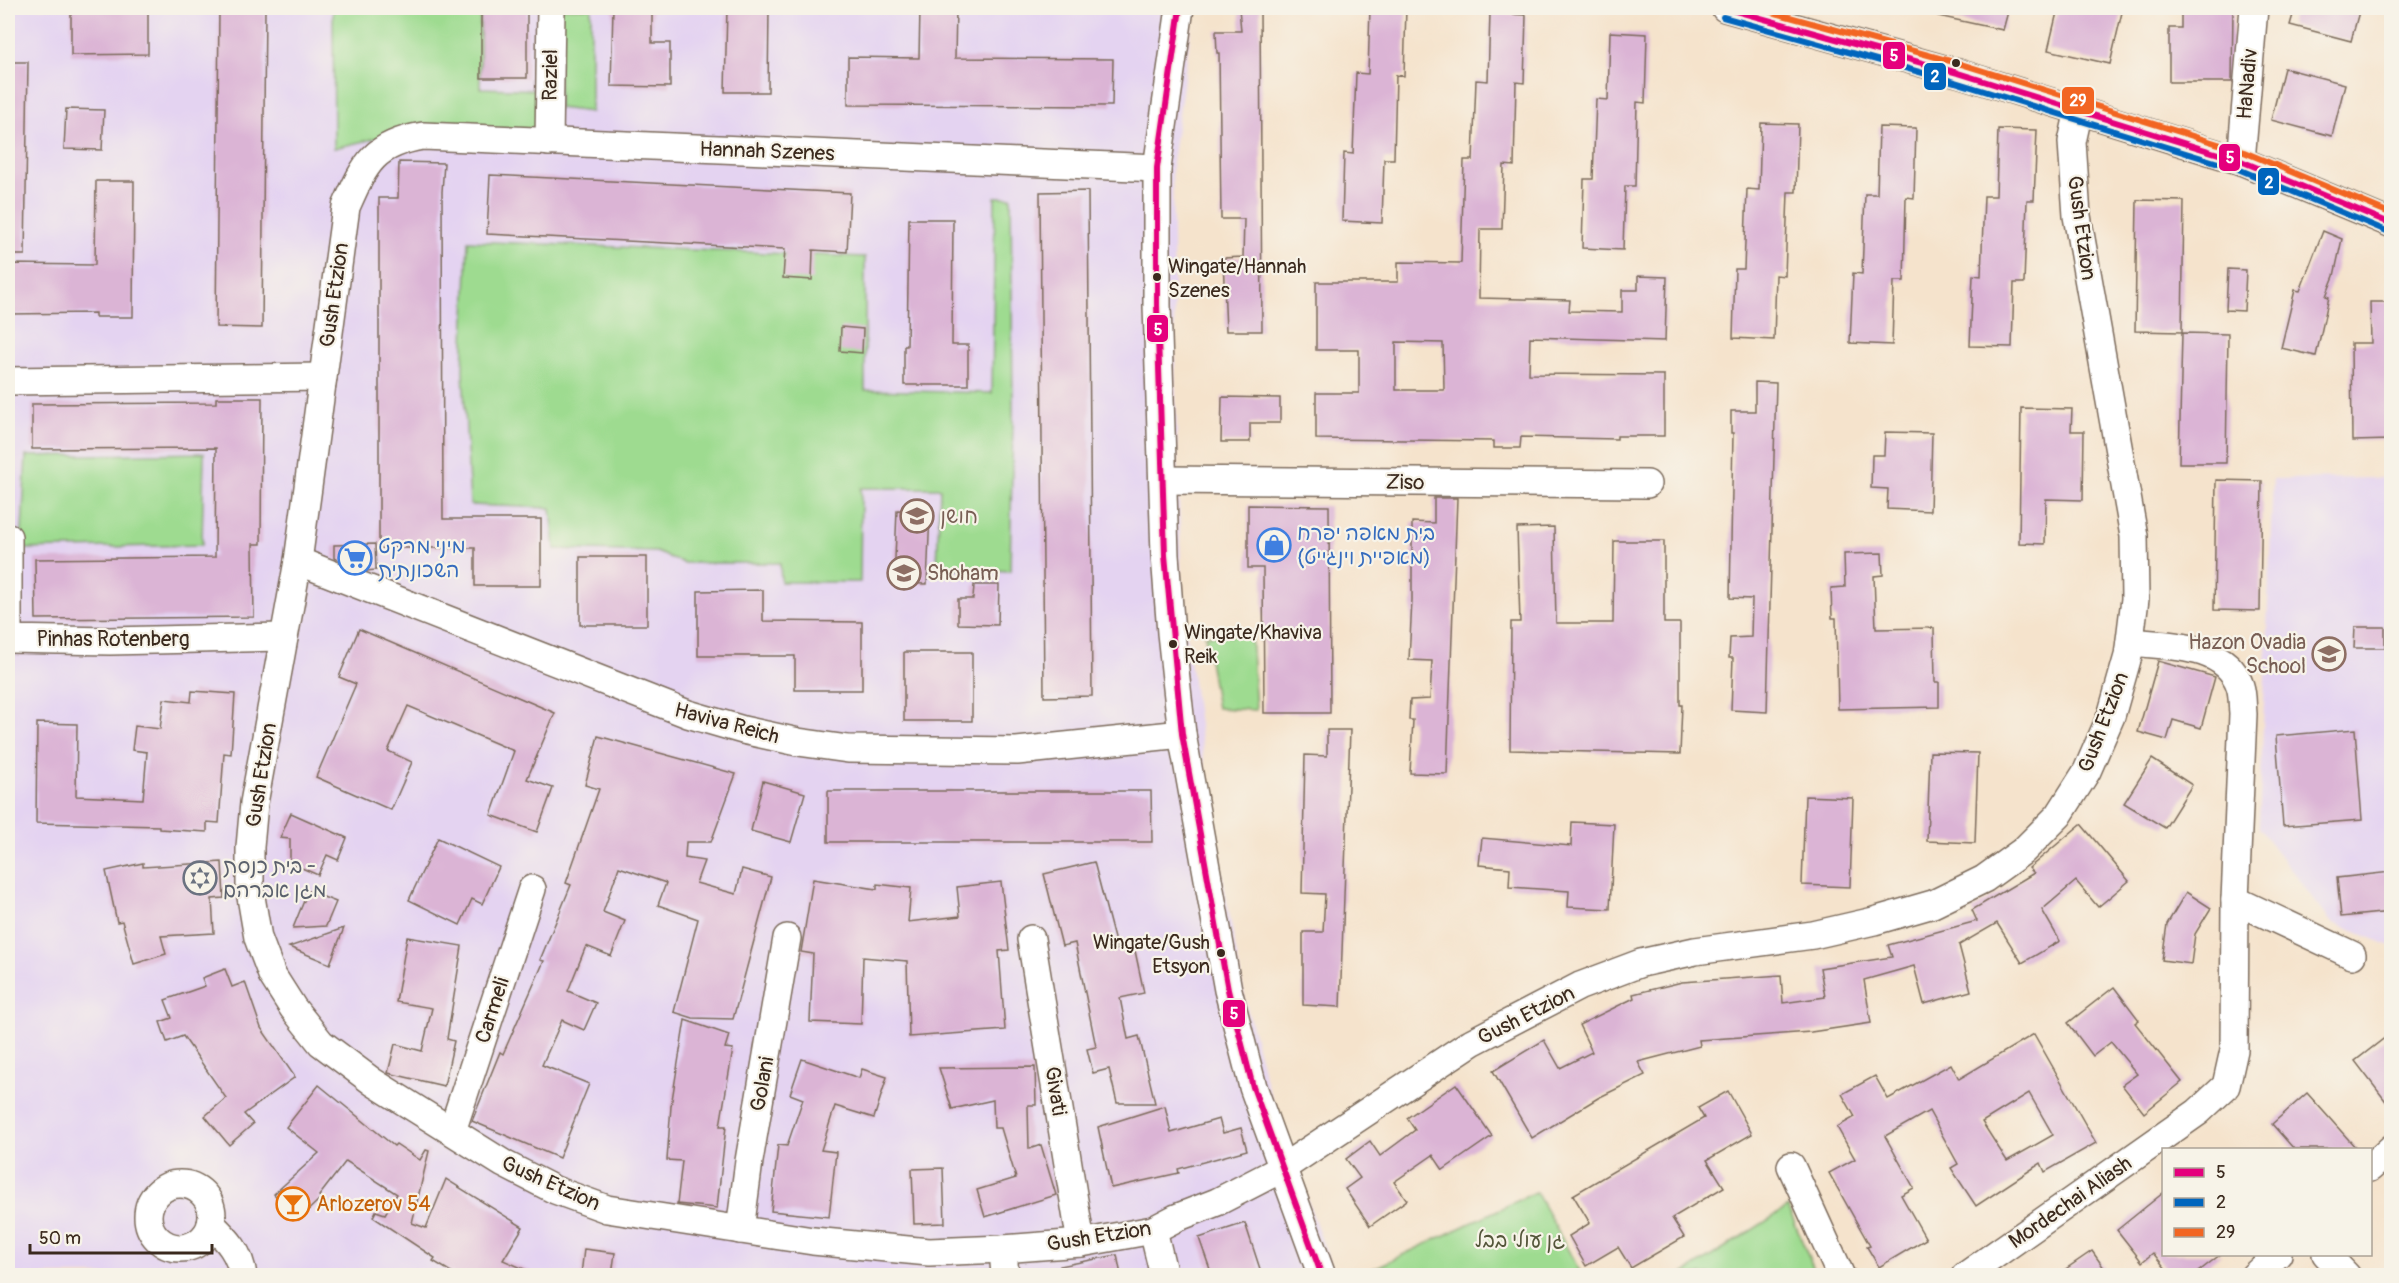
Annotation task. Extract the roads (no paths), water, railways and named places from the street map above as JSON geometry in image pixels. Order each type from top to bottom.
[{"type":"street","name":"Raziel","points":[[549,142],[550,8]]},
{"type":"street","points":[[1180,8],[1157,168],[1157,305],[1171,633],[1182,734],[1228,990],[1253,1087],[1281,1169],[1322,1275]]},
{"type":"street","points":[[1725,8],[2079,110],[2241,161],[2391,224]]},
{"type":"street","name":"HaNadiv","points":[[2241,161],[2254,8]]},
{"type":"street","name":"Gush Etzion","points":[[380,150],[361,172],[346,207],[298,561],[254,803],[250,847],[250,891],[258,938],[272,975],[293,1008],[321,1043],[373,1082],[504,1164],[545,1185],[607,1209],[813,1241],[929,1252],[1081,1243],[1153,1230],[1216,1202],[1281,1169],[1472,1042],[1580,986],[1641,963],[1813,935],[1934,904],[1984,879],[2023,851],[2059,815],[2087,771],[2111,716],[2128,656],[2135,599],[2134,536],[2077,216],[2072,142],[2079,110]]},
{"type":"street","name":"Hannah Szenes","points":[[380,150],[401,139],[423,136],[1157,168]]},
{"type":"street","points":[[8,381],[323,377]]},
{"type":"street","name":"Ziso","points":[[1163,480],[1647,484]]},
{"type":"street","name":"Pinhas Rotenberg","points":[[8,537],[8,639],[284,637]]},
{"type":"street","name":"Haviva Reich","points":[[298,561],[688,714],[743,730],[798,742],[848,748],[1017,751],[1182,734]]},
{"type":"street","name":"Mordechai Aliash","points":[[1965,1275],[2198,1112],[2226,1086],[2234,1050],[2235,900],[2244,714],[2240,686],[2229,668],[2210,654],[2186,648],[2130,642]]},
{"type":"street","name":"Carmeli","points":[[452,1131],[532,889]]},
{"type":"street","points":[[2235,900],[2352,955]]},
{"type":"street","name":"Golani","points":[[740,1230],[749,1161],[787,938]]},
{"type":"street","name":"Givati","points":[[1031,939],[1081,1243]]},
{"type":"street","points":[[2372,1166],[2391,1148]]},
{"type":"street","points":[[1791,1166],[1841,1275]]},
{"type":"street","points":[[211,1224],[228,1239],[240,1258],[243,1275]]},
{"type":"street","points":[[1153,1230],[1164,1275]]},
{"type":"street","points":[[1003,1249],[1005,1275]]},
{"type":"street","points":[[2254,1275],[2276,1256]]},
{"type":"street","points":[[2328,1256],[2347,1275]]},
{"type":"place","name":"Wingate/Hannah Szenes","points":[[1157,277]]},
{"type":"place","name":"חושן","points":[[917,516]]},
{"type":"place","name":"בית מאפה יפרח (מאפיית וינגייט)","points":[[1274,545]]},
{"type":"place","name":"מיני מרקט השכונתית","points":[[355,558]]},
{"type":"place","name":"Shoham","points":[[904,573]]},
{"type":"place","name":"Wingate/Khaviva Reik","points":[[1173,644]]},
{"type":"place","name":"Hazon Ovadia School","points":[[2329,654]]},
{"type":"place","name":"בית כנסת - מגן אברהם","points":[[200,878]]},
{"type":"place","name":"Wingate/Gush Etsyon","points":[[1221,953]]},
{"type":"place","name":"Arlozerov 54","points":[[293,1204]]},
{"type":"park label","name":"גן עולי בבל","points":[[1520,1240]]}]
